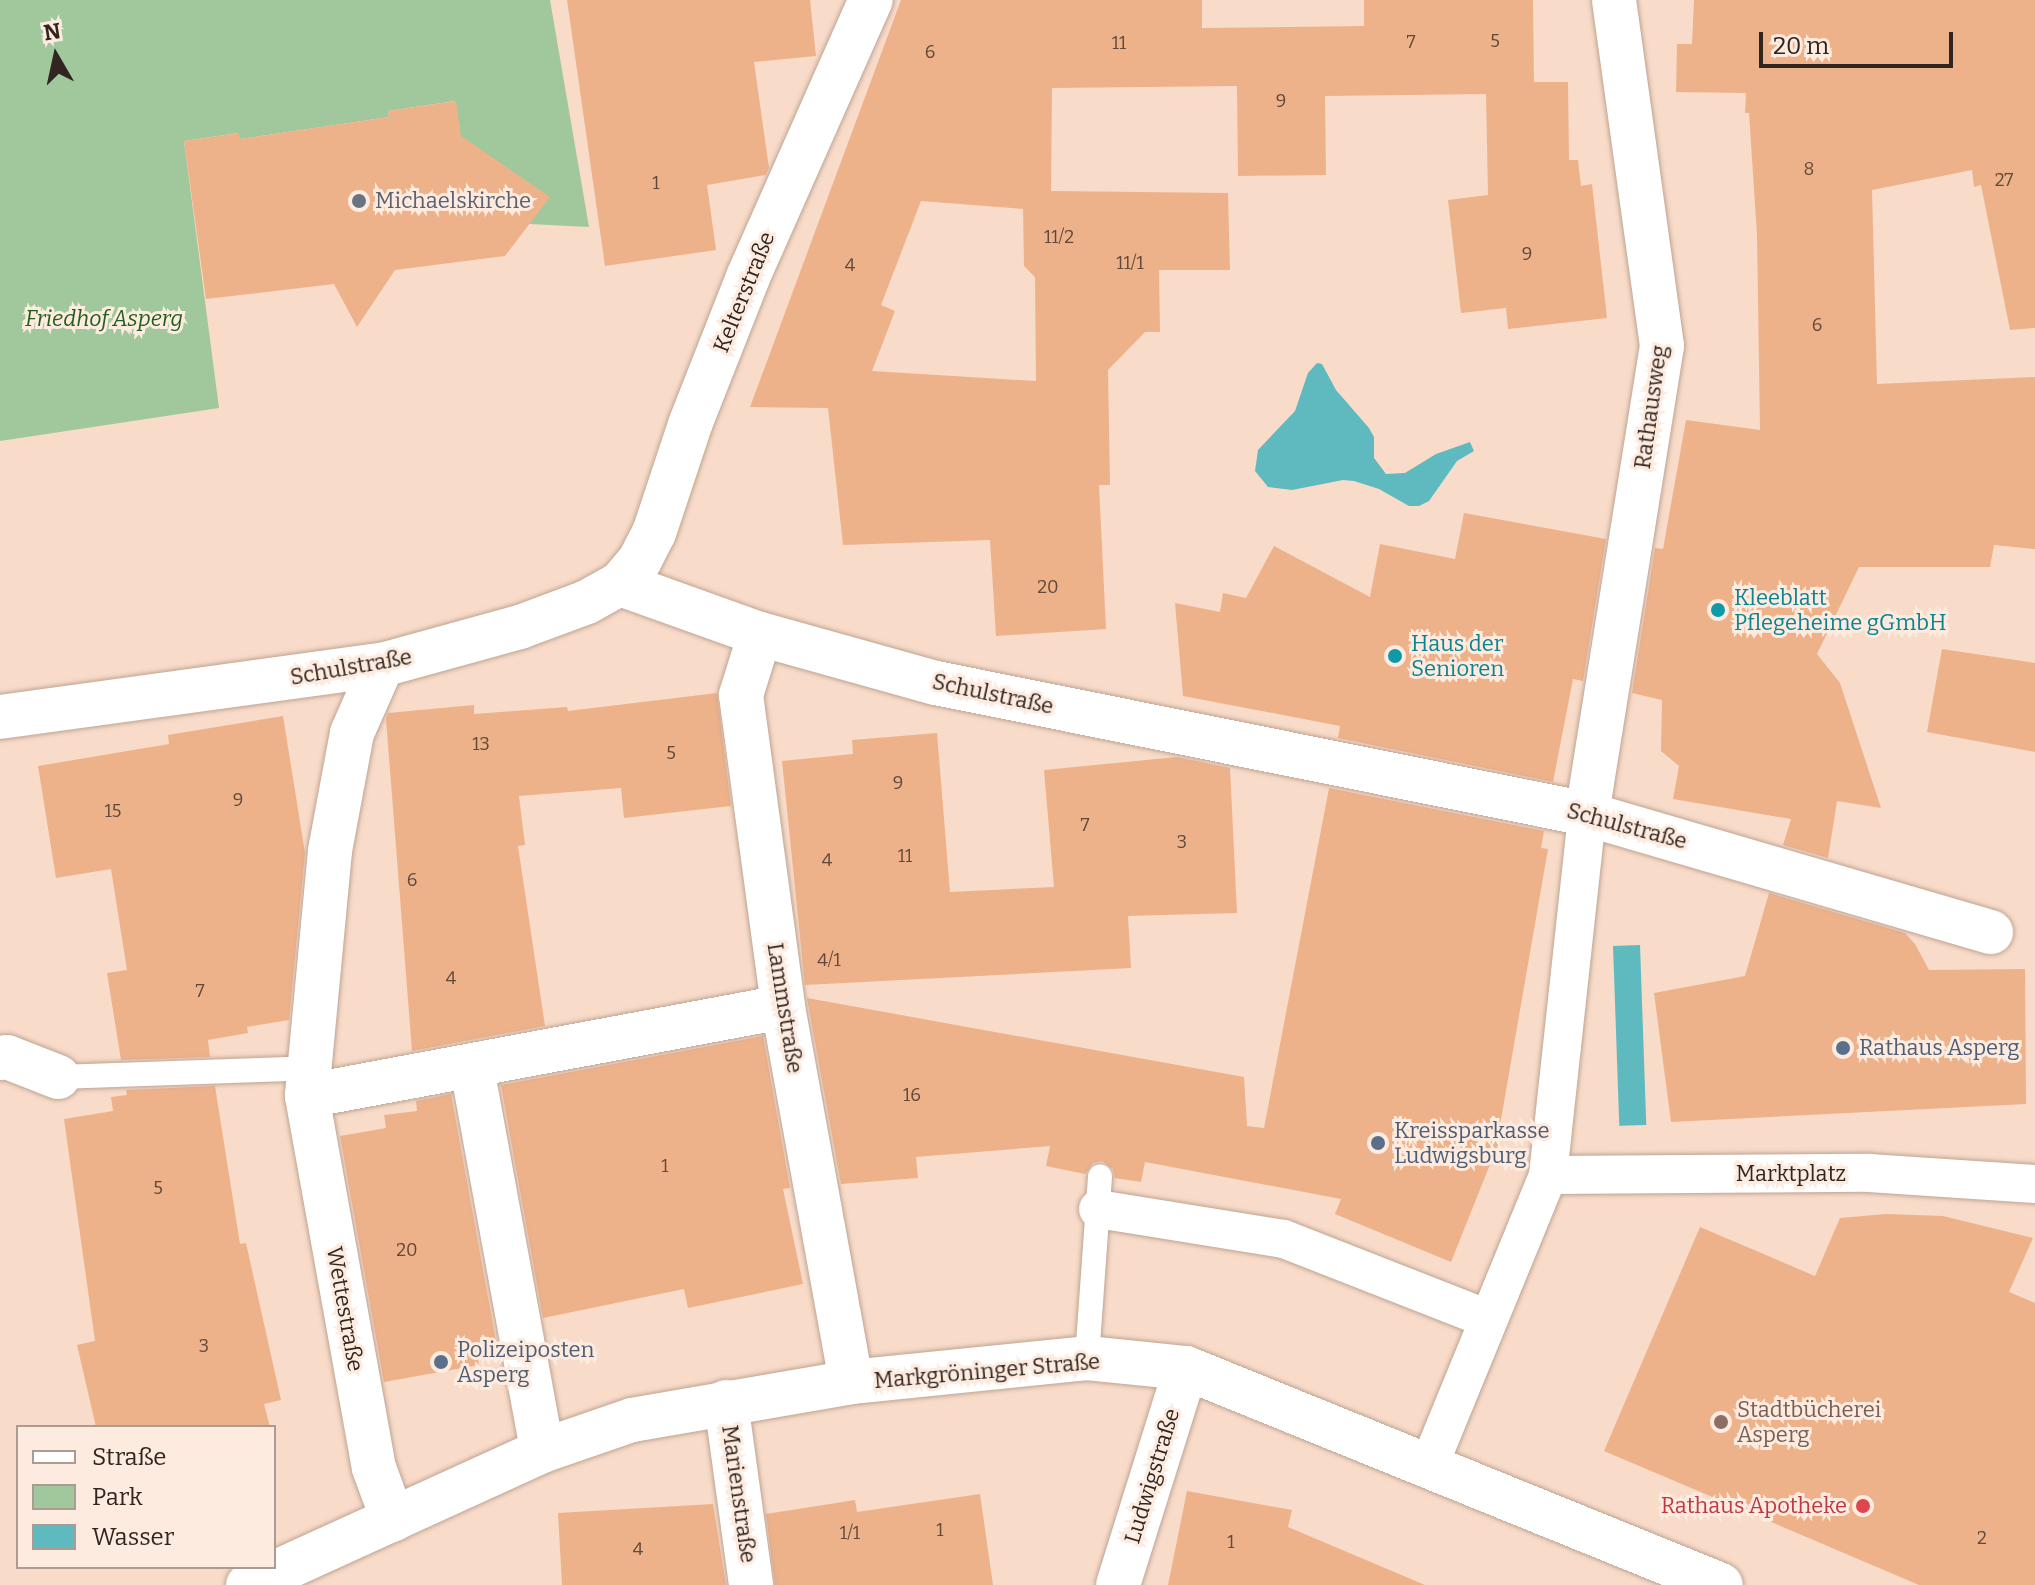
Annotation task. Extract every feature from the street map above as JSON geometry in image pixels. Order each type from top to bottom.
[{"type":"street","name":"Kelterstraße","points":[[620,584],[640,560],[654,533],[691,422],[748,277],[871,0]]},
{"type":"street","name":"Rathausweg","points":[[1587,814],[1662,346],[1614,0]]},
{"type":"street","name":"Schulstraße","points":[[0,717],[382,665],[520,627],[587,602],[620,584],[760,634],[936,683],[1587,814],[1991,932]]},
{"type":"street","name":"Lammstraße","points":[[760,634],[741,695],[783,1007],[851,1382]]},
{"type":"street","name":"Wettestraße","points":[[382,665],[352,733],[333,837],[309,1082],[374,1468],[393,1520]]},
{"type":"street","points":[[1428,1468],[1548,1175],[1587,814]]},
{"type":"street","points":[[309,1082],[472,1068],[783,1007]]},
{"type":"street","points":[[0,1058],[7,1057],[58,1077]]},
{"type":"street","points":[[472,1068],[542,1451]]},
{"type":"street","name":"Marktplatz","points":[[1548,1175],[1869,1173],[2035,1184]]},
{"type":"street","points":[[1099,1193],[1284,1239],[1488,1319]]},
{"type":"street","name":"Markgröninger Straße","points":[[249,1585],[542,1451],[632,1420],[851,1382],[1087,1358],[1186,1368],[1721,1585]]},
{"type":"street","name":"Ludwigstraße","points":[[1118,1585],[1186,1368]]},
{"type":"street","name":"Marienstraße","points":[[726,1402],[751,1585]]},
{"type":"lane","points":[[58,1077],[309,1082]]},
{"type":"lane","points":[[1087,1358],[1099,1193]]},
{"type":"green space","name":"Friedhof Asperg","points":[[0,0],[550,0],[589,227],[530,224],[465,162],[455,101],[388,111],[389,117],[240,139],[238,133],[184,141],[219,408],[0,441]]},
{"type":"water","points":[[1317,363],[1322,364],[1336,390],[1369,428],[1374,437],[1374,458],[1386,474],[1405,473],[1436,454],[1470,442],[1474,451],[1457,461],[1429,501],[1419,506],[1409,506],[1379,489],[1354,481],[1343,480],[1292,490],[1268,487],[1255,471],[1258,450],[1295,411],[1308,373]]},
{"type":"water","points":[[1640,945],[1646,1125],[1619,1126],[1613,946]]},
{"type":"building","points":[[567,0],[810,0],[816,56],[754,62],[769,168],[766,175],[707,185],[716,250],[605,266]]},
{"type":"building","points":[[901,0],[1202,0],[1202,28],[1364,26],[1364,0],[1533,0],[1534,82],[1568,82],[1569,160],[1578,160],[1581,186],[1592,184],[1607,318],[1508,329],[1506,308],[1461,313],[1448,200],[1488,195],[1486,94],[1325,96],[1326,175],[1238,176],[1237,86],[1052,88],[1051,191],[1228,193],[1230,270],[1159,270],[1160,332],[1145,332],[1108,370],[1110,485],[1099,485],[1106,629],[996,636],[990,540],[843,545],[828,408],[750,407]],"holes":[[[921,201],[1023,209],[1024,266],[1035,277],[1036,381],[872,371],[895,311],[881,305]]]},
{"type":"building","points":[[1694,0],[2035,0],[2035,328],[2010,330],[1981,185],[1974,187],[1972,170],[1872,190],[1877,384],[2035,377],[2035,549],[1994,545],[1990,567],[1859,567],[1817,654],[1840,683],[1881,808],[1837,801],[1828,858],[1783,845],[1791,819],[1673,799],[1679,766],[1661,751],[1662,700],[1632,693],[1655,548],[1663,549],[1686,420],[1760,430],[1757,235],[1749,113],[1745,113],[1746,93],[1676,92],[1677,44],[1692,44]]},
{"type":"building","name":"Michaelskirche","points":[[456,101],[461,136],[550,197],[505,256],[395,270],[357,327],[334,284],[206,299],[184,141],[239,133],[240,139],[389,117],[388,111]]},
{"type":"building","name":"Haus der Senioren","points":[[1464,513],[1606,539],[1583,681],[1573,679],[1553,782],[1338,738],[1340,726],[1183,696],[1175,603],[1220,612],[1223,593],[1246,598],[1274,546],[1370,597],[1380,544],[1455,559]]},
{"type":"building","points":[[1942,649],[2035,663],[2035,752],[1927,732]]},
{"type":"building","points":[[717,693],[731,806],[624,818],[621,788],[519,796],[525,845],[518,846],[545,1026],[412,1051],[386,719],[388,713],[474,705],[474,714],[567,707],[568,711]]},
{"type":"building","points":[[283,716],[305,853],[289,1020],[247,1027],[248,1033],[208,1040],[210,1057],[121,1060],[107,973],[127,970],[111,869],[56,878],[38,766],[169,744],[168,735]]},
{"type":"building","points":[[937,733],[950,892],[1054,887],[1044,770],[1177,757],[1230,768],[1237,913],[1128,916],[1131,968],[805,985],[782,761],[853,754],[852,740]]},
{"type":"building","points":[[1329,788],[1544,831],[1541,848],[1548,849],[1499,1131],[1476,1133],[1499,1142],[1451,1262],[1335,1214],[1341,1199],[1145,1162],[1141,1182],[1115,1178],[1113,1169],[1102,1161],[1093,1163],[1085,1174],[1046,1166],[1050,1146],[916,1157],[918,1178],[841,1184],[807,998],[1244,1077],[1247,1126],[1264,1128]]},
{"type":"building","name":"Rathaus Asperg","points":[[1769,893],[1905,933],[1915,944],[1929,970],[2025,969],[2026,1104],[1671,1122],[1654,993],[1745,976]]},
{"type":"building","points":[[763,1036],[790,1188],[783,1189],[803,1284],[688,1308],[684,1289],[543,1318],[501,1085]]},
{"type":"building","points":[[215,1086],[240,1244],[246,1243],[281,1400],[264,1404],[269,1425],[96,1425],[77,1345],[95,1341],[64,1119],[113,1111],[111,1097],[127,1095],[126,1090]]},
{"type":"building","points":[[451,1094],[496,1341],[475,1345],[479,1365],[384,1382],[340,1136],[386,1128],[384,1115],[417,1111],[416,1101]]},
{"type":"building","points":[[1886,1214],[1943,1216],[2033,1238],[2009,1292],[2035,1303],[2035,1585],[1919,1585],[1604,1451],[1700,1227],[1815,1276],[1840,1218]]},
{"type":"building","points":[[1187,1491],[1292,1510],[1288,1527],[1425,1585],[1168,1585]]},
{"type":"building","points":[[980,1494],[993,1585],[775,1585],[766,1514],[855,1500],[857,1512]]},
{"type":"building","points":[[713,1504],[726,1585],[562,1585],[558,1513]]},
{"type":"place","name":"Michaelskirche","points":[[359,201]]},
{"type":"place","name":"Kleeblatt Pflegeheime gGmbH","points":[[1718,610]]},
{"type":"place","name":"Haus der Senioren","points":[[1395,656]]},
{"type":"place","name":"Rathaus Asperg","points":[[1843,1048]]},
{"type":"place","name":"Kreissparkasse Ludwigsburg","points":[[1378,1143]]},
{"type":"place","name":"Polizeiposten Asperg","points":[[441,1362]]},
{"type":"place","name":"Stadtbücherei Asperg","points":[[1721,1422]]},
{"type":"place","name":"Rathaus Apotheke","points":[[1863,1506]]}]
